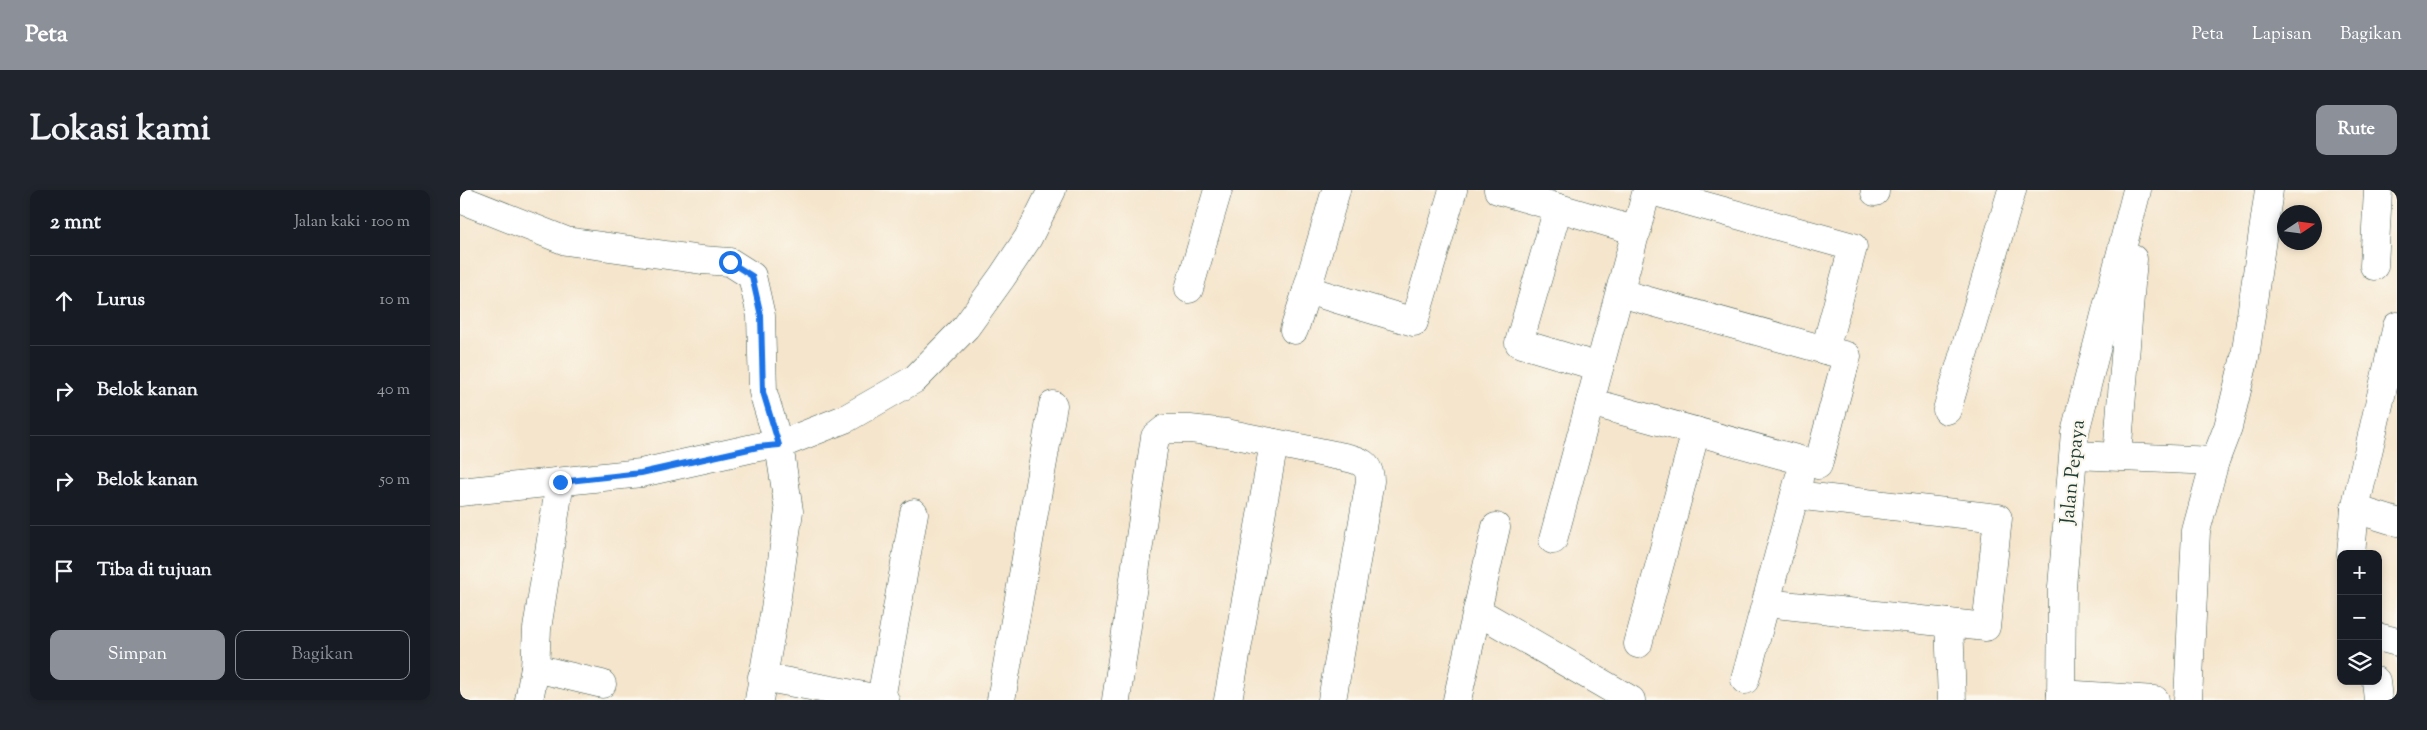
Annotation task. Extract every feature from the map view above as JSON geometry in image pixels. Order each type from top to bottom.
[{"type":"street","points":[[460,492],[641,473],[758,447],[779,445],[847,418],[915,379],[966,327],[1002,278],[1028,238],[1052,190]]},
{"type":"street","points":[[1189,289],[1218,190]]},
{"type":"street","points":[[1294,330],[1336,190]]},
{"type":"street","points":[[1307,290],[1414,322],[1453,190]]},
{"type":"street","points":[[1498,190],[1637,231]]},
{"type":"street","points":[[1553,540],[1647,190],[1853,247],[1825,350]]},
{"type":"street","points":[[1947,410],[2012,190]]},
{"type":"street","points":[[2117,456],[2137,190]]},
{"type":"street","name":"Jalan Pepaya","points":[[2061,697],[2062,587],[2075,432],[2137,190]]},
{"type":"street","points":[[2188,700],[2196,531],[2215,461],[2228,427],[2245,357],[2269,190]]},
{"type":"street","points":[[2374,266],[2378,190]]},
{"type":"street","points":[[460,199],[566,241],[702,260],[730,262],[752,276],[761,316],[763,392],[779,445],[788,511],[776,603],[760,689],[883,700],[914,513]]},
{"type":"street","points":[[1558,208],[1519,343],[1600,367]]},
{"type":"street","points":[[1590,402],[1818,465],[1847,356],[1620,293]]},
{"type":"street","points":[[2351,550],[2355,509],[2388,402],[2397,326]]},
{"type":"street","points":[[1001,700],[1053,405]]},
{"type":"street","points":[[1116,700],[1155,437],[1165,429],[1175,428],[1226,433],[1355,459],[1367,466],[1370,472],[1332,700]]},
{"type":"street","points":[[1638,644],[1696,431]]},
{"type":"street","points":[[1228,700],[1274,443]]},
{"type":"street","points":[[2074,455],[2215,461]]},
{"type":"street","points":[[1744,680],[1804,461]]},
{"type":"street","points":[[529,700],[535,668],[537,630],[560,482]]},
{"type":"street","points":[[1766,603],[1986,627],[1998,518],[1795,496]]},
{"type":"street","points":[[2355,509],[2397,522]]},
{"type":"street","points":[[1457,700],[1496,527]]},
{"type":"street","points":[[1477,612],[1631,700]]},
{"type":"street","points":[[1949,623],[1952,700]]},
{"type":"street","points":[[2382,638],[2397,642]]},
{"type":"street","points":[[535,668],[602,684]]},
{"type":"street","points":[[2376,685],[2378,700]]},
{"type":"street","points":[[2061,697],[2155,700]]},
{"type":"route","points":[[560,482],[641,473],[758,447],[779,445],[763,392],[761,316],[752,276],[730,262]]}]
